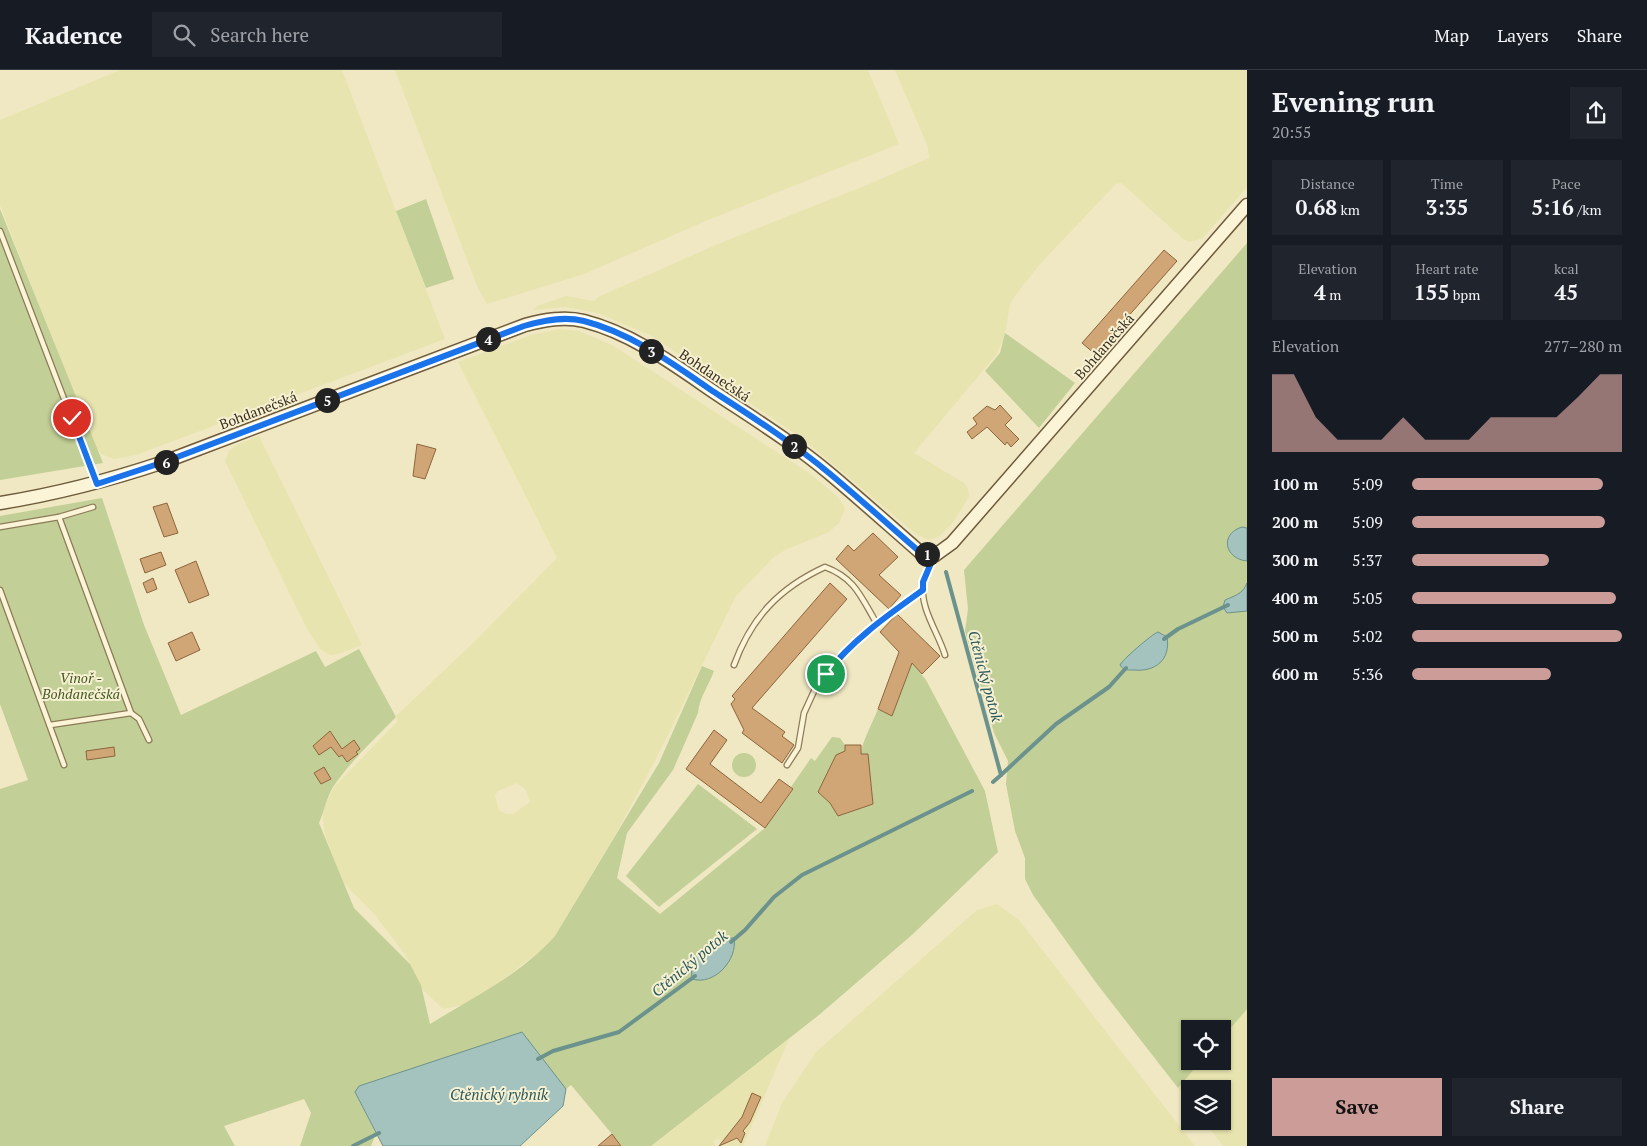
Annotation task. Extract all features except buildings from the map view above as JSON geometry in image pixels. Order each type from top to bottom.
[{"type":"street","name":"Bohdanečská","points":[[0,503],[51,495],[97,484],[164,462],[524,326],[544,320],[562,319],[602,326],[634,340],[679,368],[785,440],[828,472],[921,553],[934,556],[952,543],[1247,205]]},
{"type":"lane","points":[[0,230],[97,484]]},
{"type":"lane","points":[[0,527],[59,517],[93,507]]},
{"type":"lane","points":[[59,517],[131,713],[139,719],[148,740]]},
{"type":"lane","points":[[934,556],[923,582],[923,590],[926,609],[945,655]]},
{"type":"lane","points":[[734,665],[742,641],[762,612],[786,590],[825,567],[841,573],[852,581],[877,624]]},
{"type":"lane","points":[[0,590],[64,765]]},
{"type":"lane","points":[[787,765],[798,748],[804,713],[815,690],[833,665],[877,624],[923,590]]},
{"type":"lane","points":[[50,725],[131,713]]},
{"type":"shaded area","points":[[120,70],[342,70],[445,339],[136,455],[114,459],[101,454],[91,440],[0,205],[0,120]]},
{"type":"shaded area","points":[[395,70],[868,70],[899,144],[708,220],[584,274],[487,304],[477,286]]},
{"type":"shaded area","points":[[895,70],[1247,70],[1247,187],[1203,238],[1190,242],[1183,239],[1121,183],[1116,184],[1040,264],[1014,297],[1010,305],[1004,338],[996,355],[914,453],[964,483],[968,488],[969,497],[954,521],[939,537],[929,540],[916,534],[803,439],[652,336],[598,313],[566,307],[534,310],[537,306],[566,296],[594,301],[598,297],[718,244],[867,185],[929,158],[928,147]]},
{"type":"shaded area","points":[[559,329],[579,331],[612,345],[809,473],[838,497],[845,508],[840,522],[829,532],[785,550],[773,558],[736,596],[657,757],[619,828],[555,936],[543,949],[482,995],[463,1005],[443,1009],[423,990],[406,956],[375,915],[342,881],[325,835],[322,810],[334,787],[398,721],[396,716],[475,641],[557,558],[458,362],[531,335]],"holes":[[[517,783],[526,790],[530,802],[513,814],[506,814],[499,810],[495,795],[498,791]]]},
{"type":"shaded area","points":[[259,436],[362,645],[330,655],[321,650],[307,629],[225,461],[229,451],[236,445]]},
{"type":"shaded area","points":[[997,904],[1019,920],[1195,1146],[765,1146],[782,1103],[816,1052],[977,910]]},
{"type":"shaded area","points":[[1247,1009],[1247,1146],[1223,1146],[1211,1130],[1231,1130],[1231,1080],[1185,1080],[1193,1070],[1231,1070],[1231,1028]]},
{"type":"shaded area","points":[[789,1039],[743,1146],[722,1146],[724,1144],[719,1139],[713,1141],[716,1146],[651,1146]],"holes":[[[753,1093],[760,1097],[750,1122],[743,1131],[745,1134],[741,1143],[742,1117]]]},
{"type":"green space","points":[[426,199],[454,279],[426,288],[396,211]]},
{"type":"green space","points":[[0,209],[103,463],[0,480]]},
{"type":"green space","points":[[1247,243],[1247,1009],[1231,1028],[1231,1020],[1181,1020],[1181,1070],[1193,1070],[1185,1080],[1181,1080],[1181,1084],[1178,1088],[1097,984],[1033,895],[1025,879],[1025,858],[1015,831],[1006,784],[1008,761],[994,733],[965,631],[968,609],[964,570]]},
{"type":"green space","points":[[1005,333],[1075,383],[1039,428],[985,371],[1000,353]]},
{"type":"green space","name":"Vinoř - Bohdanečská","points":[[102,498],[144,625],[181,715],[316,651],[325,667],[359,649],[396,717],[340,777],[327,800],[319,823],[354,908],[410,964],[421,985],[430,1024],[512,974],[555,936],[659,763],[702,666],[714,671],[702,697],[698,713],[673,770],[627,833],[617,878],[660,914],[765,828],[793,790],[791,787],[811,758],[815,761],[832,737],[840,738],[845,745],[845,751],[836,755],[818,792],[830,803],[838,816],[873,804],[868,754],[861,754],[865,739],[878,709],[892,716],[912,663],[926,680],[985,791],[998,852],[913,934],[819,1015],[651,1146],[622,1146],[571,1085],[566,1089],[522,1032],[355,1092],[376,1133],[371,1146],[300,1146],[311,1113],[304,1099],[224,1126],[235,1146],[0,1146],[0,789],[28,780],[0,704],[0,516]]},
{"type":"green space","points":[[744,753],[753,756],[756,765],[753,774],[744,777],[735,774],[732,765],[735,756]]},
{"type":"green space","points":[[698,784],[757,829],[659,907],[626,876]]},
{"type":"water","points":[[1242,527],[1247,528],[1247,561],[1234,556],[1228,546],[1230,535]]},
{"type":"water","points":[[1247,583],[1247,611],[1227,613],[1223,607],[1225,600],[1241,592]]},
{"type":"water","points":[[1158,632],[1167,637],[1168,645],[1164,658],[1160,663],[1155,667],[1142,670],[1126,670],[1121,667],[1120,665],[1126,658]]},
{"type":"water","points":[[724,938],[734,938],[734,946],[732,955],[723,969],[708,979],[692,979],[691,961],[707,944]]},
{"type":"water","name":"Ctěnický rybník","points":[[522,1032],[566,1089],[563,1106],[520,1146],[383,1146],[355,1092],[359,1086]]},
{"type":"waterway","name":"Ctěnický potok","points":[[946,572],[1001,775],[993,782]]},
{"type":"waterway","points":[[1164,639],[1178,629],[1228,605]]},
{"type":"waterway","points":[[1001,775],[1056,724],[1109,687],[1126,668]]},
{"type":"waterway","name":"Ctěnický potok","points":[[731,942],[745,930],[774,897],[802,875],[972,791]]},
{"type":"waterway","name":"Ctěnický potok","points":[[538,1059],[553,1051],[619,1032],[695,976]]},
{"type":"waterway","points":[[353,1146],[379,1133]]},
{"type":"route","points":[[72,418],[97,484],[164,462],[524,326],[544,320],[562,319],[602,326],[634,340],[679,368],[785,440],[828,472],[921,553],[934,556],[923,582],[923,590],[877,624],[846,651],[826,674]]}]
